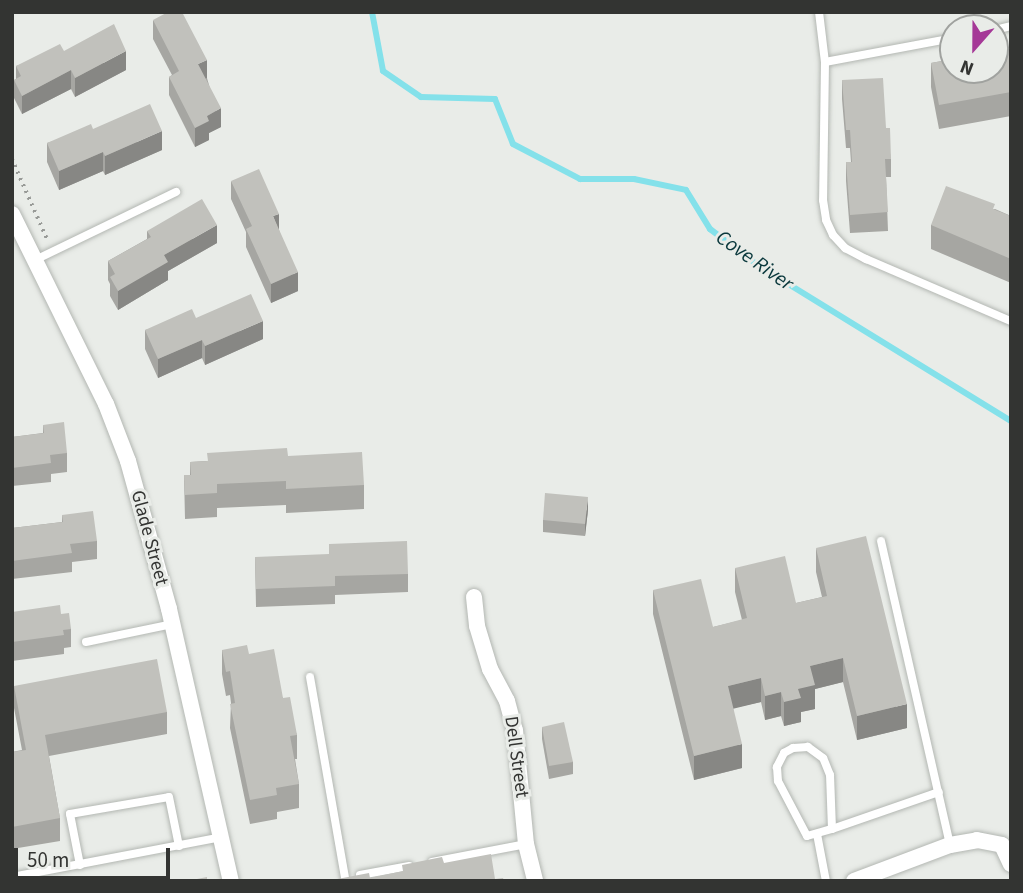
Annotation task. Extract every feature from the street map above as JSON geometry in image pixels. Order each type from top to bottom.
[{"type":"street","name":"Glade Street","points":[[12,214],[33,261],[88,366],[128,461],[173,624],[231,881]]},
{"type":"street","name":"Dell Street","points":[[474,597],[477,626],[490,669],[507,701],[515,730],[526,844],[535,881]]},
{"type":"street","points":[[854,881],[950,845],[977,839],[1002,845],[1011,864]]},
{"type":"lane","points":[[819,12],[825,62],[823,200],[826,220],[833,235],[845,248],[866,259],[1011,321]]},
{"type":"lane","points":[[825,62],[939,41]]},
{"type":"lane","points":[[33,261],[176,192]]},
{"type":"lane","points":[[881,541],[950,845]]},
{"type":"lane","points":[[86,642],[173,624]]},
{"type":"lane","points":[[310,677],[341,878],[526,844]]},
{"type":"lane","points":[[832,829],[826,763],[814,750],[793,748],[779,759],[778,782],[807,836],[832,829],[939,792]]},
{"type":"lane","points":[[80,865],[70,814],[169,797],[178,846]]},
{"type":"lane","points":[[817,834],[826,881]]},
{"type":"lane","points":[[12,877],[221,837]]},
{"type":"path","points":[[12,159],[52,251]]},
{"type":"building","points":[[168,12],[182,12],[207,60],[198,64],[221,108],[207,116],[209,121],[195,128],[169,77],[179,71],[153,20]]},
{"type":"building","points":[[114,24],[126,51],[75,78],[71,70],[22,96],[14,80],[21,76],[16,66],[60,44],[64,51]]},
{"type":"building","points":[[1009,48],[1011,92],[939,105],[931,63],[939,62],[939,84],[1009,84]]},
{"type":"building","points":[[883,78],[886,128],[890,128],[891,159],[885,159],[888,212],[850,215],[846,162],[852,162],[842,80]]},
{"type":"building","points":[[150,104],[162,131],[105,156],[103,152],[59,171],[47,143],[91,124],[93,129]]},
{"type":"building","points":[[259,169],[279,214],[273,216],[298,272],[271,284],[246,229],[252,226],[231,181]]},
{"type":"building","points":[[946,186],[995,204],[993,209],[1011,216],[1011,259],[931,225]]},
{"type":"building","points":[[202,199],[217,225],[164,255],[168,262],[118,291],[110,277],[115,274],[108,261],[151,237],[147,231]]},
{"type":"building","points":[[251,294],[263,321],[205,346],[202,340],[158,359],[145,330],[192,309],[196,318]]},
{"type":"building","points":[[64,422],[67,453],[50,455],[51,463],[12,468],[12,437],[44,433],[43,425]]},
{"type":"building","points":[[287,448],[288,456],[362,452],[364,485],[286,489],[286,481],[217,484],[217,493],[185,495],[184,475],[191,475],[190,462],[208,461],[207,453]]},
{"type":"building","points":[[545,493],[588,497],[585,524],[543,520]]},
{"type":"building","points":[[93,511],[97,541],[70,544],[72,553],[12,561],[12,528],[63,522],[62,515]]},
{"type":"building","points":[[866,536],[907,704],[857,716],[843,658],[810,666],[815,685],[798,689],[801,698],[784,702],[781,692],[765,696],[761,678],[728,686],[742,744],[694,756],[653,590],[701,579],[713,627],[747,618],[735,568],[785,556],[796,603],[827,596],[816,548]]},
{"type":"building","points":[[407,541],[408,574],[335,576],[335,586],[256,589],[255,557],[329,554],[329,544]]},
{"type":"building","points":[[60,605],[61,614],[69,613],[71,629],[63,630],[64,635],[12,642],[12,612]]},
{"type":"building","points":[[247,645],[249,654],[274,649],[283,698],[290,697],[297,735],[290,736],[299,784],[276,788],[277,795],[250,800],[230,704],[235,703],[230,671],[226,672],[222,650]]},
{"type":"building","points":[[157,659],[167,712],[45,735],[60,818],[12,827],[12,752],[26,750],[14,686]]},
{"type":"building","points":[[564,722],[573,762],[549,766],[542,727]]},
{"type":"building","points":[[491,854],[495,879],[503,878],[504,881],[327,881],[369,873],[370,878],[403,871],[402,865],[442,857],[444,863]]},
{"type":"building","points":[[207,877],[207,881],[187,881]]},
{"type":"waterway","name":"Cove River","points":[[372,12],[383,71],[421,97],[495,99],[513,144],[580,179],[634,179],[686,190],[710,229],[759,266],[1011,421]]}]
